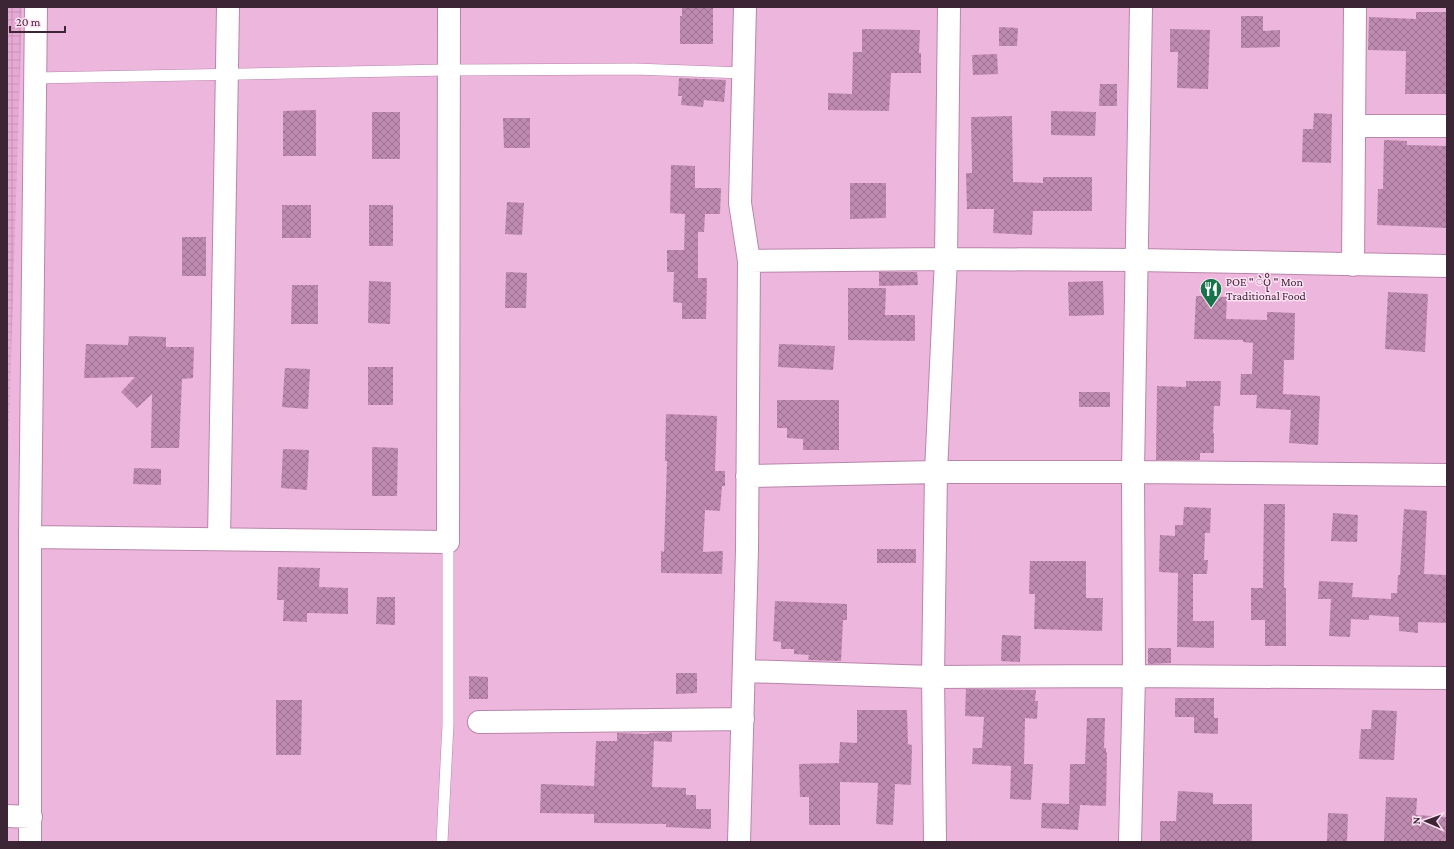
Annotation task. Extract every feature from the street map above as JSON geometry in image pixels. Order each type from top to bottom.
[{"type":"street","points":[[30,842],[30,537],[36,7]]},
{"type":"street","points":[[219,539],[228,7]]},
{"type":"street","points":[[30,537],[448,542],[449,7]]},
{"type":"street","points":[[739,842],[748,550],[747,476],[749,261],[740,203],[746,7]]},
{"type":"street","points":[[935,842],[933,677],[936,472],[946,259],[950,7]]},
{"type":"street","points":[[1130,842],[1134,676],[1133,472],[1142,7]]},
{"type":"street","points":[[1353,265],[1355,7]]},
{"type":"street","points":[[1354,126],[1447,126]]},
{"type":"street","points":[[749,261],[946,259],[1137,260],[1447,266]]},
{"type":"street","points":[[747,476],[936,472],[1447,474]]},
{"type":"street","points":[[744,671],[933,677],[1134,676],[1447,678]]},
{"type":"street","points":[[479,722],[743,719]]},
{"type":"street","points":[[7,816],[31,817]]},
{"type":"lane","points":[[35,78],[448,70],[635,69],[743,73]]},
{"type":"lane","points":[[442,842],[448,724],[448,542]]},
{"type":"shaded area","points":[[7,7],[22,7],[7,488]]},
{"type":"building","points":[[682,7],[713,7],[713,44],[680,44],[680,16],[682,16]]},
{"type":"building","points":[[1416,12],[1447,12],[1447,94],[1405,94],[1406,51],[1368,50],[1369,17],[1416,19]]},
{"type":"building","points":[[1241,16],[1263,16],[1263,31],[1280,30],[1280,47],[1241,48]]},
{"type":"building","points":[[999,27],[1018,28],[1017,46],[999,46]]},
{"type":"building","points":[[862,29],[920,30],[919,53],[921,53],[921,73],[891,73],[889,111],[828,110],[828,93],[852,94],[853,52],[862,52]]},
{"type":"building","points":[[1170,29],[1210,30],[1208,89],[1177,88],[1178,52],[1170,52]]},
{"type":"building","points":[[997,54],[998,74],[973,75],[972,55]]},
{"type":"building","points":[[679,78],[726,80],[724,102],[704,100],[703,107],[681,105],[682,96],[678,96]]},
{"type":"building","points":[[1100,84],[1117,84],[1117,106],[1099,106]]},
{"type":"building","points":[[316,110],[316,156],[283,156],[283,111]]},
{"type":"building","points":[[1051,111],[1096,112],[1095,136],[1051,135]]},
{"type":"building","points":[[372,112],[400,112],[400,159],[372,159]]},
{"type":"building","points":[[1314,113],[1332,114],[1331,163],[1302,162],[1303,129],[1313,129]]},
{"type":"building","points":[[1012,116],[1013,182],[1043,183],[1043,177],[1092,177],[1092,211],[1033,211],[1032,235],[993,233],[994,209],[967,209],[966,173],[972,173],[971,117]]},
{"type":"building","points":[[503,118],[530,118],[530,148],[504,148]]},
{"type":"building","points":[[1384,140],[1407,141],[1407,145],[1447,146],[1447,228],[1377,225],[1378,189],[1383,189]]},
{"type":"building","points":[[671,165],[695,166],[695,188],[721,188],[720,214],[705,214],[704,232],[698,232],[698,278],[707,278],[706,319],[682,319],[682,303],[673,302],[674,272],[667,272],[667,250],[684,250],[685,214],[670,213]]},
{"type":"building","points":[[850,183],[886,183],[886,218],[850,219]]},
{"type":"building","points":[[507,202],[524,203],[522,235],[505,234]]},
{"type":"building","points":[[282,205],[311,205],[311,238],[282,238]]},
{"type":"building","points":[[369,205],[393,205],[393,246],[369,246]]},
{"type":"building","points":[[182,237],[206,237],[206,276],[182,276]]},
{"type":"building","points":[[506,272],[527,273],[526,308],[505,308]]},
{"type":"building","points":[[879,272],[917,272],[918,285],[879,286]]},
{"type":"building","points":[[369,281],[391,282],[390,324],[368,323]]},
{"type":"building","points":[[1103,281],[1104,315],[1069,316],[1068,282]]},
{"type":"building","points":[[292,285],[318,285],[318,324],[291,324]]},
{"type":"building","points":[[848,288],[886,288],[885,315],[915,315],[915,341],[848,340]]},
{"type":"building","points":[[1388,292],[1428,294],[1425,352],[1385,349]]},
{"type":"building","points":[[1196,296],[1227,297],[1226,319],[1267,320],[1267,312],[1295,313],[1294,360],[1284,360],[1283,394],[1320,396],[1318,445],[1289,443],[1291,410],[1256,408],[1257,395],[1240,395],[1241,374],[1252,374],[1253,343],[1243,342],[1243,340],[1194,339]]},
{"type":"building","points":[[129,336],[166,337],[166,347],[194,347],[193,378],[182,379],[179,448],[151,448],[152,394],[137,408],[121,392],[135,377],[84,378],[86,344],[128,345]]},
{"type":"building","points":[[779,344],[835,346],[833,370],[778,367]]},
{"type":"building","points":[[368,367],[393,367],[393,405],[368,405]]},
{"type":"building","points":[[285,368],[310,369],[308,409],[282,407]]},
{"type":"building","points":[[1186,381],[1221,381],[1220,406],[1214,406],[1214,453],[1200,453],[1200,460],[1156,460],[1157,386],[1186,387]]},
{"type":"building","points":[[1079,392],[1110,392],[1110,407],[1079,407]]},
{"type":"building","points":[[777,400],[839,400],[839,450],[803,450],[803,439],[787,438],[787,428],[777,428]]},
{"type":"building","points":[[666,414],[717,416],[715,471],[725,471],[725,486],[722,486],[720,511],[705,510],[703,552],[723,551],[722,574],[661,573],[661,551],[664,552],[667,461],[665,461]]},
{"type":"building","points":[[372,447],[398,448],[397,496],[372,496]]},
{"type":"building","points":[[283,449],[309,450],[307,490],[281,488]]},
{"type":"building","points":[[134,468],[161,469],[161,485],[133,484]]},
{"type":"building","points":[[1264,504],[1285,504],[1284,588],[1286,588],[1286,646],[1265,646],[1265,620],[1251,620],[1251,588],[1263,588]]},
{"type":"building","points":[[1184,507],[1211,508],[1210,533],[1205,533],[1204,560],[1208,560],[1207,574],[1193,574],[1193,621],[1214,621],[1214,648],[1177,647],[1178,573],[1159,572],[1160,535],[1175,536],[1175,525],[1183,525]]},
{"type":"building","points":[[1404,509],[1427,511],[1424,574],[1447,575],[1447,623],[1418,622],[1418,633],[1399,631],[1399,617],[1369,615],[1369,620],[1351,619],[1350,637],[1329,636],[1331,599],[1318,599],[1319,581],[1353,583],[1352,597],[1391,599],[1391,593],[1397,593],[1398,575],[1400,575]]},
{"type":"building","points":[[1333,513],[1358,515],[1357,542],[1331,541]]},
{"type":"building","points":[[877,549],[916,549],[916,563],[877,563]]},
{"type":"building","points":[[1030,561],[1086,561],[1086,598],[1103,598],[1102,631],[1034,629],[1035,594],[1029,594]]},
{"type":"building","points":[[278,567],[320,568],[319,587],[348,588],[348,614],[307,613],[307,622],[283,621],[284,600],[277,600]]},
{"type":"building","points":[[377,597],[395,597],[395,625],[376,624]]},
{"type":"building","points":[[775,601],[847,604],[847,620],[843,620],[841,661],[808,660],[809,655],[794,654],[794,649],[781,649],[781,642],[773,641]]},
{"type":"building","points":[[1002,635],[1021,636],[1020,662],[1001,661]]},
{"type":"building","points":[[1148,648],[1171,648],[1171,663],[1148,664]]},
{"type":"building","points":[[676,673],[697,673],[697,693],[676,694]]},
{"type":"building","points":[[469,676],[488,677],[488,699],[469,699]]},
{"type":"building","points":[[966,689],[1036,690],[1035,701],[1038,701],[1037,719],[1025,718],[1024,764],[1033,764],[1031,800],[1010,799],[1011,766],[972,764],[973,748],[982,748],[984,717],[965,716]]},
{"type":"building","points":[[1175,698],[1214,698],[1214,718],[1218,718],[1218,734],[1194,733],[1194,717],[1175,717]]},
{"type":"building","points":[[276,700],[302,700],[301,755],[276,755]]},
{"type":"building","points":[[857,710],[907,710],[908,744],[912,745],[911,785],[895,784],[893,825],[876,824],[878,783],[840,782],[840,825],[809,825],[809,797],[800,797],[799,764],[839,763],[840,742],[857,743]]},
{"type":"building","points":[[1372,710],[1397,711],[1394,760],[1359,759],[1361,729],[1371,729]]},
{"type":"building","points":[[1087,718],[1105,718],[1104,748],[1106,748],[1107,752],[1106,806],[1080,805],[1078,830],[1041,828],[1042,803],[1069,804],[1070,764],[1085,764]]},
{"type":"building","points":[[672,732],[672,742],[654,741],[652,787],[686,788],[686,795],[696,795],[696,809],[711,809],[711,829],[666,827],[666,824],[594,823],[594,814],[540,813],[541,784],[594,786],[596,741],[617,741],[617,733],[649,734]]},
{"type":"building","points":[[1178,791],[1213,793],[1213,804],[1252,804],[1252,842],[1160,841],[1160,821],[1176,821]]},
{"type":"building","points":[[1386,797],[1417,798],[1416,815],[1447,817],[1447,842],[1384,842]]},
{"type":"building","points":[[1328,813],[1348,814],[1347,842],[1327,842]]},
{"type":"place","name":"POE \" ဲပို \" Mon Traditional Food","points":[[1211,308]]}]
